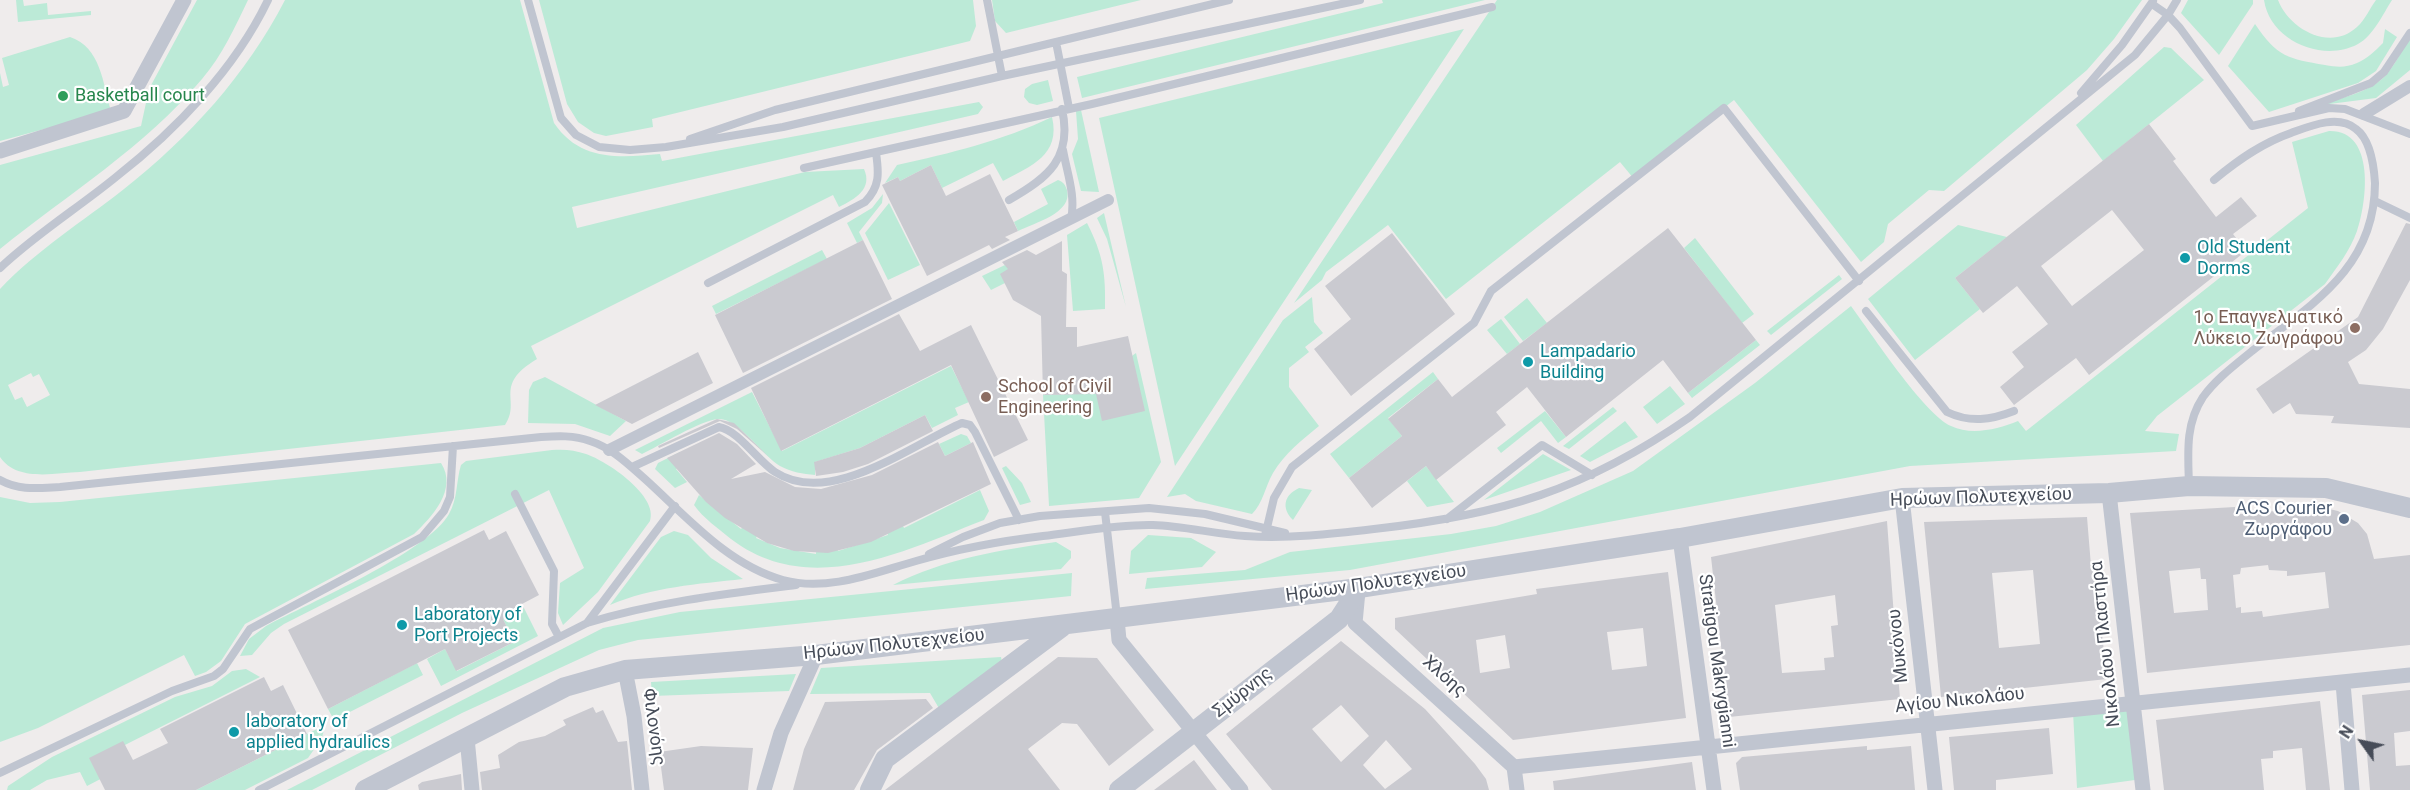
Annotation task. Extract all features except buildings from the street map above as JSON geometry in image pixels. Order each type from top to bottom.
[{"type":"street","points":[[0,151],[124,111],[184,0]]},
{"type":"street","points":[[2364,114],[2410,86]]},
{"type":"street","points":[[609,450],[1108,200]]},
{"type":"street","name":"Ηρώων Πολυτεχνείου","points":[[365,790],[565,687],[625,670],[723,660],[816,655],[1359,588],[1680,538],[1902,498],[2109,493],[2189,486],[2326,488],[2410,508]]},
{"type":"street","name":"Νικολάου Πλαστήρα","points":[[2109,493],[2143,790]]},
{"type":"street","name":"Μυκόνου","points":[[1902,498],[1935,790]]},
{"type":"street","name":"Stratigou Makrygianni","points":[[1680,538],[1714,790]]},
{"type":"street","name":"Σμύρνης","points":[[1119,790],[1339,619],[1359,588]]},
{"type":"street","name":"Χλόης","points":[[1359,588],[1356,623],[1514,767]]},
{"type":"street","points":[[1117,619],[1119,640],[1241,790]]},
{"type":"street","points":[[870,790],[885,759],[1064,625]]},
{"type":"street","points":[[764,790],[781,733],[816,655]]},
{"type":"street","name":"Φιλονόης","points":[[625,670],[634,716],[642,790]]},
{"type":"street","name":"Αγίου Νικολάου","points":[[1514,767],[2410,675]]},
{"type":"street","points":[[2343,683],[2352,790]]},
{"type":"street","points":[[467,738],[472,790]]},
{"type":"street","points":[[1514,767],[1517,790]]},
{"type":"lane","points":[[0,268],[154,146],[216,79],[240,47],[268,0]]},
{"type":"lane","points":[[528,0],[557,111],[571,132],[590,145],[604,148],[666,147],[783,127],[1002,76],[1063,65],[1360,0]]},
{"type":"lane","points":[[987,0],[1002,76]]},
{"type":"lane","points":[[666,147],[775,110],[1229,0]]},
{"type":"lane","points":[[917,560],[963,537],[1019,520],[1149,508],[1183,510],[1265,532],[1293,535],[1353,532],[1492,512],[1532,500],[1592,475],[1652,443],[1690,417],[1859,281],[2068,107],[2135,55],[2168,15],[2176,0]]},
{"type":"lane","points":[[2068,107],[2122,45],[2153,2],[2168,15],[2252,126],[2329,108],[2364,114],[2410,134]]},
{"type":"lane","points":[[804,168],[1065,109],[1492,7]]},
{"type":"lane","points":[[2269,122],[2371,83],[2384,72],[2410,33]]},
{"type":"lane","points":[[1009,200],[1036,185],[1055,165],[1063,148],[1066,126],[1063,65],[1056,42]]},
{"type":"lane","points":[[1265,532],[1278,487],[1301,459],[1474,323],[1491,291],[1724,108],[1859,281]]},
{"type":"lane","points":[[2189,486],[2189,431],[2204,396],[2231,367],[2331,290],[2358,253],[2369,227],[2375,201],[2372,161],[2363,137],[2356,129],[2336,122],[2319,123],[2262,145],[2214,180]]},
{"type":"lane","points":[[1063,148],[1072,190],[1071,219]]},
{"type":"lane","points":[[708,283],[865,202],[877,184],[879,174],[876,153]]},
{"type":"lane","points":[[2375,201],[2410,218]]},
{"type":"lane","points":[[1866,311],[1947,412],[1963,418],[1978,420],[2014,411]]},
{"type":"lane","points":[[632,467],[719,427],[729,430],[752,454],[780,475],[804,483],[835,481],[857,474],[962,423],[970,425],[975,432],[1019,520]]},
{"type":"lane","points":[[0,480],[16,487],[30,489],[60,487],[563,436],[589,440],[609,450],[632,467],[715,542],[744,562],[783,580],[808,584]]},
{"type":"lane","points":[[1446,520],[1542,445],[1592,475]]},
{"type":"lane","points":[[0,773],[172,691],[214,676],[223,669],[250,629],[422,537],[444,511],[450,497],[453,446]]},
{"type":"lane","points":[[516,494],[554,571],[552,624],[559,637]]},
{"type":"lane","points":[[587,623],[675,506]]},
{"type":"lane","points":[[1105,512],[1117,619]]},
{"type":"lane","points":[[259,790],[587,623],[633,609],[679,600],[862,577],[917,560],[1004,542],[1151,525],[1246,536],[1265,532]]},
{"type":"green space","points":[[16,0],[23,0],[24,6],[47,3],[48,15],[91,11],[91,15],[18,22]]},
{"type":"green space","points":[[197,0],[248,0],[228,41],[202,79],[156,127],[0,249],[0,165],[141,126],[149,89]]},
{"type":"green space","points":[[285,0],[520,0],[554,123],[564,135],[588,151],[615,156],[660,154],[662,161],[979,102],[983,107],[978,114],[572,207],[577,228],[805,172],[864,169],[866,176],[861,192],[839,207],[833,195],[531,346],[537,359],[515,377],[510,393],[511,408],[505,425],[80,472],[26,473],[7,465],[0,457],[0,289],[44,249],[124,189],[171,148],[215,103],[253,54]],"holes":[[[31,373],[33,377],[39,374],[50,395],[27,407],[22,397],[15,400],[8,385]]]},
{"type":"green space","points":[[539,0],[973,0],[976,26],[970,41],[652,119],[653,127],[606,136],[594,133],[578,122],[567,104]]},
{"type":"green space","points":[[992,0],[1141,0],[1006,33],[995,21]]},
{"type":"green space","points":[[1382,0],[1485,0],[1082,98],[1077,77],[1383,3]]},
{"type":"green space","points":[[1497,0],[2142,0],[2114,39],[2087,70],[1944,191],[1929,190],[1888,224],[1884,242],[1861,262],[1734,100],[1634,179],[1620,162],[1446,299],[1388,225],[1326,272],[1322,280],[1294,303]]},
{"type":"green space","points":[[2188,0],[2253,0],[2253,4],[2219,55],[2181,13]]},
{"type":"green space","points":[[2264,0],[2278,0],[2283,11],[2291,20],[2312,34],[2335,37],[2346,34],[2357,27],[2376,0],[2392,0],[2368,36],[2358,44],[2329,51],[2314,49],[2287,37],[2276,27],[2268,14]]},
{"type":"green space","points":[[2255,24],[2270,43],[2285,55],[2302,61],[2341,67],[2349,66],[2368,57],[2383,43],[2385,29],[2397,37],[2376,71],[2358,83],[2269,112],[2228,66]]},
{"type":"green space","points":[[1464,29],[1175,466],[1099,118]]},
{"type":"green space","points":[[70,37],[88,49],[94,58],[103,78],[111,111],[0,141],[0,73],[3,87],[9,85],[2,58]]},
{"type":"green space","points":[[2410,37],[2410,70],[2376,98],[2314,106],[2351,95],[2377,83],[2391,68]]},
{"type":"green space","points":[[2164,47],[2171,48],[2204,80],[2103,161],[2076,125]]},
{"type":"green space","points":[[1048,80],[1053,101],[1037,105],[1029,103],[1024,97],[1025,89],[1032,84]]},
{"type":"green space","points":[[1081,110],[1099,192],[1081,191],[1072,154],[1078,139],[1076,111]]},
{"type":"green space","points":[[1052,117],[1054,130],[1048,150],[1033,164],[1003,181],[993,163],[942,188],[931,165],[900,181],[898,177],[885,183],[897,165],[995,140]]},
{"type":"green space","points":[[2329,131],[2344,134],[2355,142],[2361,155],[2365,186],[2361,218],[2354,238],[2343,259],[2325,284],[2157,416],[2145,431],[2179,434],[2176,451],[1910,466],[1350,570],[1145,589],[1147,578],[1245,570],[1290,552],[1451,534],[1496,526],[1540,512],[1633,471],[1755,383],[1851,306],[1913,390],[1940,419],[1951,426],[1968,431],[1994,429],[2018,421],[2026,431],[2308,208],[2292,142]]},
{"type":"green space","points":[[1058,180],[1067,190],[1064,205],[1051,216],[1018,231],[1014,222],[1048,204],[1041,189]]},
{"type":"green space","points":[[883,194],[882,203],[859,232],[863,240],[857,243],[847,223],[872,208]]},
{"type":"green space","points":[[889,203],[920,265],[888,280],[865,233]]},
{"type":"green space","points":[[1104,213],[1126,307],[1107,239],[1097,218]]},
{"type":"green space","points":[[1087,223],[1097,245],[1102,264],[1105,309],[1073,311],[1067,235]]},
{"type":"green space","points":[[1958,225],[2007,237],[1955,278],[1980,309],[1915,360],[1868,299]]},
{"type":"green space","points":[[1695,238],[1754,314],[1742,323],[1684,248]]},
{"type":"green space","points":[[822,250],[827,259],[716,314],[712,306]]},
{"type":"green space","points":[[1005,265],[1021,275],[991,290],[982,276]]},
{"type":"green space","points":[[1839,275],[1842,279],[1771,335],[1767,331]]},
{"type":"green space","points":[[1312,297],[1314,322],[1323,333],[1305,347],[1309,352],[1289,368],[1289,387],[1319,426],[1283,459],[1270,478],[1259,505],[1252,514],[1196,501],[1185,494],[1167,497],[1283,320]]},
{"type":"green space","points":[[1527,298],[1547,323],[1523,341],[1504,317]]},
{"type":"green space","points":[[1501,319],[1520,344],[1507,354],[1487,330]]},
{"type":"green space","points":[[1756,340],[1760,345],[1692,398],[1688,393]]},
{"type":"green space","points":[[1136,353],[1161,462],[1139,498],[1049,506],[1043,395],[1078,394]]},
{"type":"green space","points":[[951,366],[969,402],[955,408],[958,415],[932,428],[925,415],[860,448],[815,462],[815,475],[788,470],[780,466],[741,430],[725,420],[718,419],[701,424],[642,454],[635,450],[752,392],[782,451]]},
{"type":"green space","points":[[1433,372],[1438,379],[1388,418],[1402,436],[1349,478],[1330,454]]},
{"type":"green space","points":[[545,377],[626,421],[610,436],[575,424],[528,423],[529,390],[533,382]]},
{"type":"green space","points":[[1670,386],[1685,404],[1657,424],[1643,407]]},
{"type":"green space","points":[[1613,407],[1617,411],[1569,449],[1563,446]]},
{"type":"green space","points":[[1545,411],[1566,437],[1558,443],[1541,421],[1501,453],[1497,448]]},
{"type":"green space","points":[[1625,421],[1638,437],[1590,462],[1580,456]]},
{"type":"green space","points":[[961,434],[967,436],[971,443],[945,456],[939,444]]},
{"type":"green space","points":[[552,450],[586,454],[606,464],[639,491],[651,511],[650,521],[598,592],[563,625],[558,613],[560,583],[584,568],[549,490],[284,624],[271,633],[252,655],[240,656],[249,639],[266,626],[366,576],[418,544],[437,529],[452,508],[461,465],[466,461]]},
{"type":"green space","points":[[680,452],[688,461],[676,469],[687,482],[675,488],[655,469],[658,463]]},
{"type":"green space","points":[[1543,454],[1571,470],[1484,500]]},
{"type":"green space","points":[[441,463],[445,473],[445,492],[435,511],[414,534],[245,624],[221,661],[206,672],[195,676],[184,655],[38,728],[0,742],[0,497],[30,503],[60,502]]},
{"type":"green space","points":[[1006,466],[1022,483],[1031,502],[1020,505],[1002,468]]},
{"type":"green space","points":[[1426,466],[1454,502],[1427,507],[1407,481]]},
{"type":"green space","points":[[1299,488],[1312,490],[1293,520],[1287,511],[1286,502],[1290,494]]},
{"type":"green space","points":[[980,490],[989,511],[984,520],[890,555],[857,564],[825,568],[793,566],[761,557],[731,539],[706,519],[694,505],[699,495],[741,529],[748,518],[763,526],[756,538],[780,548],[816,554],[817,539],[836,537],[838,551],[888,535],[884,523],[898,516],[904,528]]},
{"type":"green space","points":[[674,531],[688,535],[711,558],[743,579],[659,590],[610,605],[661,537]]},
{"type":"green space","points":[[1148,535],[1191,538],[1216,552],[1202,567],[1129,574],[1131,551]]},
{"type":"green space","points":[[1056,542],[1071,551],[1071,558],[1061,569],[893,585],[952,562],[993,552]]},
{"type":"green space","points":[[1072,573],[1071,596],[638,640],[599,650],[462,713],[312,790],[287,790],[603,628],[680,612]]},
{"type":"green space","points":[[524,608],[538,636],[441,686],[427,659],[445,649],[457,671],[514,642],[503,619]]},
{"type":"green space","points":[[1001,657],[1002,662],[940,710],[930,693],[810,694],[821,668]]},
{"type":"green space","points":[[417,663],[423,675],[334,720],[328,709]]},
{"type":"green space","points":[[246,669],[260,677],[109,753],[114,772],[87,786],[80,772],[47,780],[30,790],[7,790],[8,786],[52,757],[175,697],[212,686],[232,671]]},
{"type":"green space","points":[[796,674],[789,691],[652,696],[651,682]]},
{"type":"green space","points":[[2130,706],[2142,779],[2077,788],[2073,712]]},
{"type":"green space","points":[[325,725],[322,738],[308,758],[245,790],[196,790]]},
{"type":"place","name":"Basketball court","points":[[63,96]]},
{"type":"place","name":"Old Student Dorms","points":[[2185,258]]},
{"type":"place","name":"1ο Επαγγελματικό Λύκειο Ζωγράφου","points":[[2355,328]]},
{"type":"place","name":"Lampadario Building","points":[[1528,362]]},
{"type":"place","name":"School of Civil Engineering","points":[[986,397]]},
{"type":"place","name":"ACS Courier Ζωργάφου","points":[[2344,519]]},
{"type":"place","name":"Laboratory of Port Projects","points":[[402,625]]},
{"type":"place","name":"laboratory of applied hydraulics","points":[[234,732]]}]
